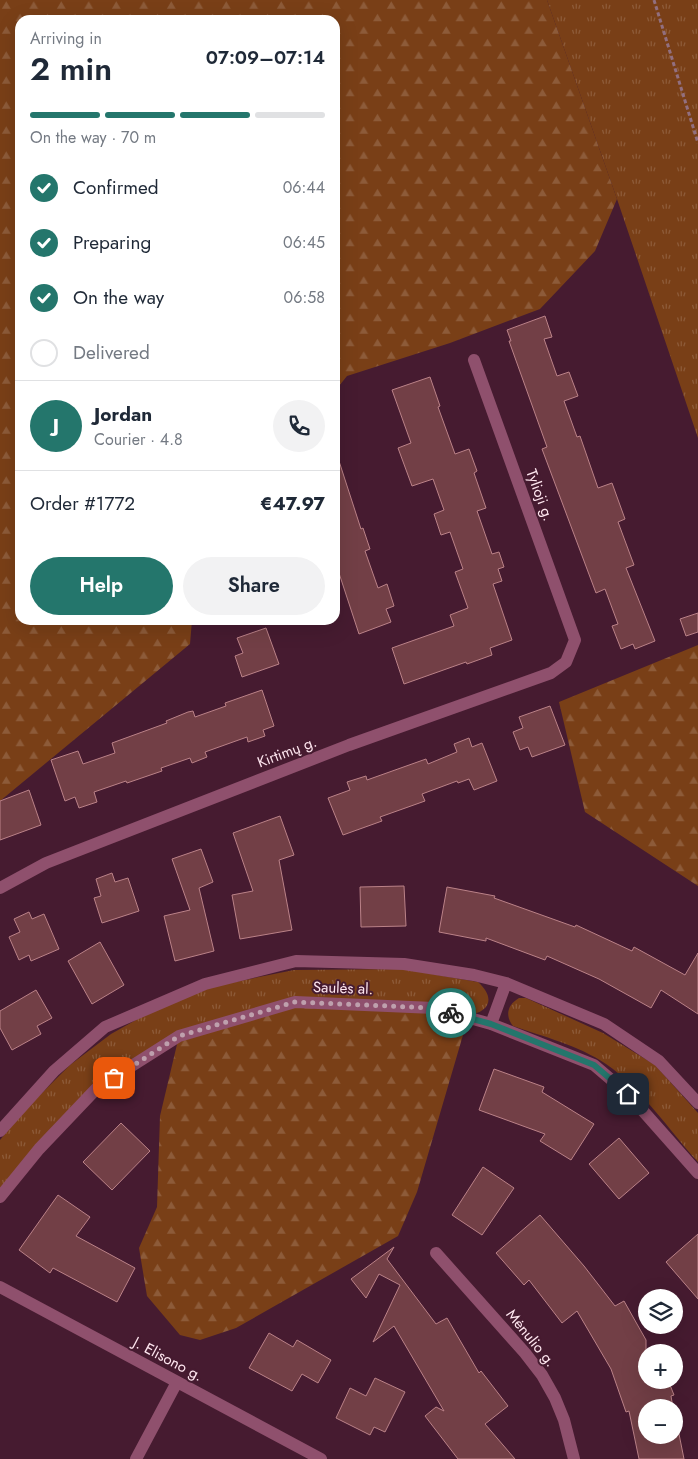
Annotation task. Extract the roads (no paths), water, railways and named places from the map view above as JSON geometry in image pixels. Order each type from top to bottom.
[{"type":"street","name":"Tylioji g.","points":[[474,360],[575,640]]},
{"type":"street","name":"Kirtimų g.","points":[[0,888],[46,863],[349,745],[551,673],[566,662],[575,640]]},
{"type":"street","name":"Saulės al.","points":[[0,1131],[54,1071],[104,1027],[205,984],[296,961],[404,964],[474,975],[506,983],[604,1024],[659,1061],[698,1102]]},
{"type":"street","points":[[491,1024],[506,983]]},
{"type":"street","name":"Saulės al.","points":[[0,1197],[39,1149],[97,1088],[179,1036],[295,1002],[434,1008],[491,1024],[594,1065],[628,1094],[698,1173]]},
{"type":"street","name":"Mėnulio g.","points":[[436,1253],[525,1353],[542,1375],[555,1398],[564,1420],[574,1459]]},
{"type":"street","name":"J. Elisono g.","points":[[0,1287],[321,1459]]},
{"type":"street","points":[[136,1459],[177,1382]]}]
